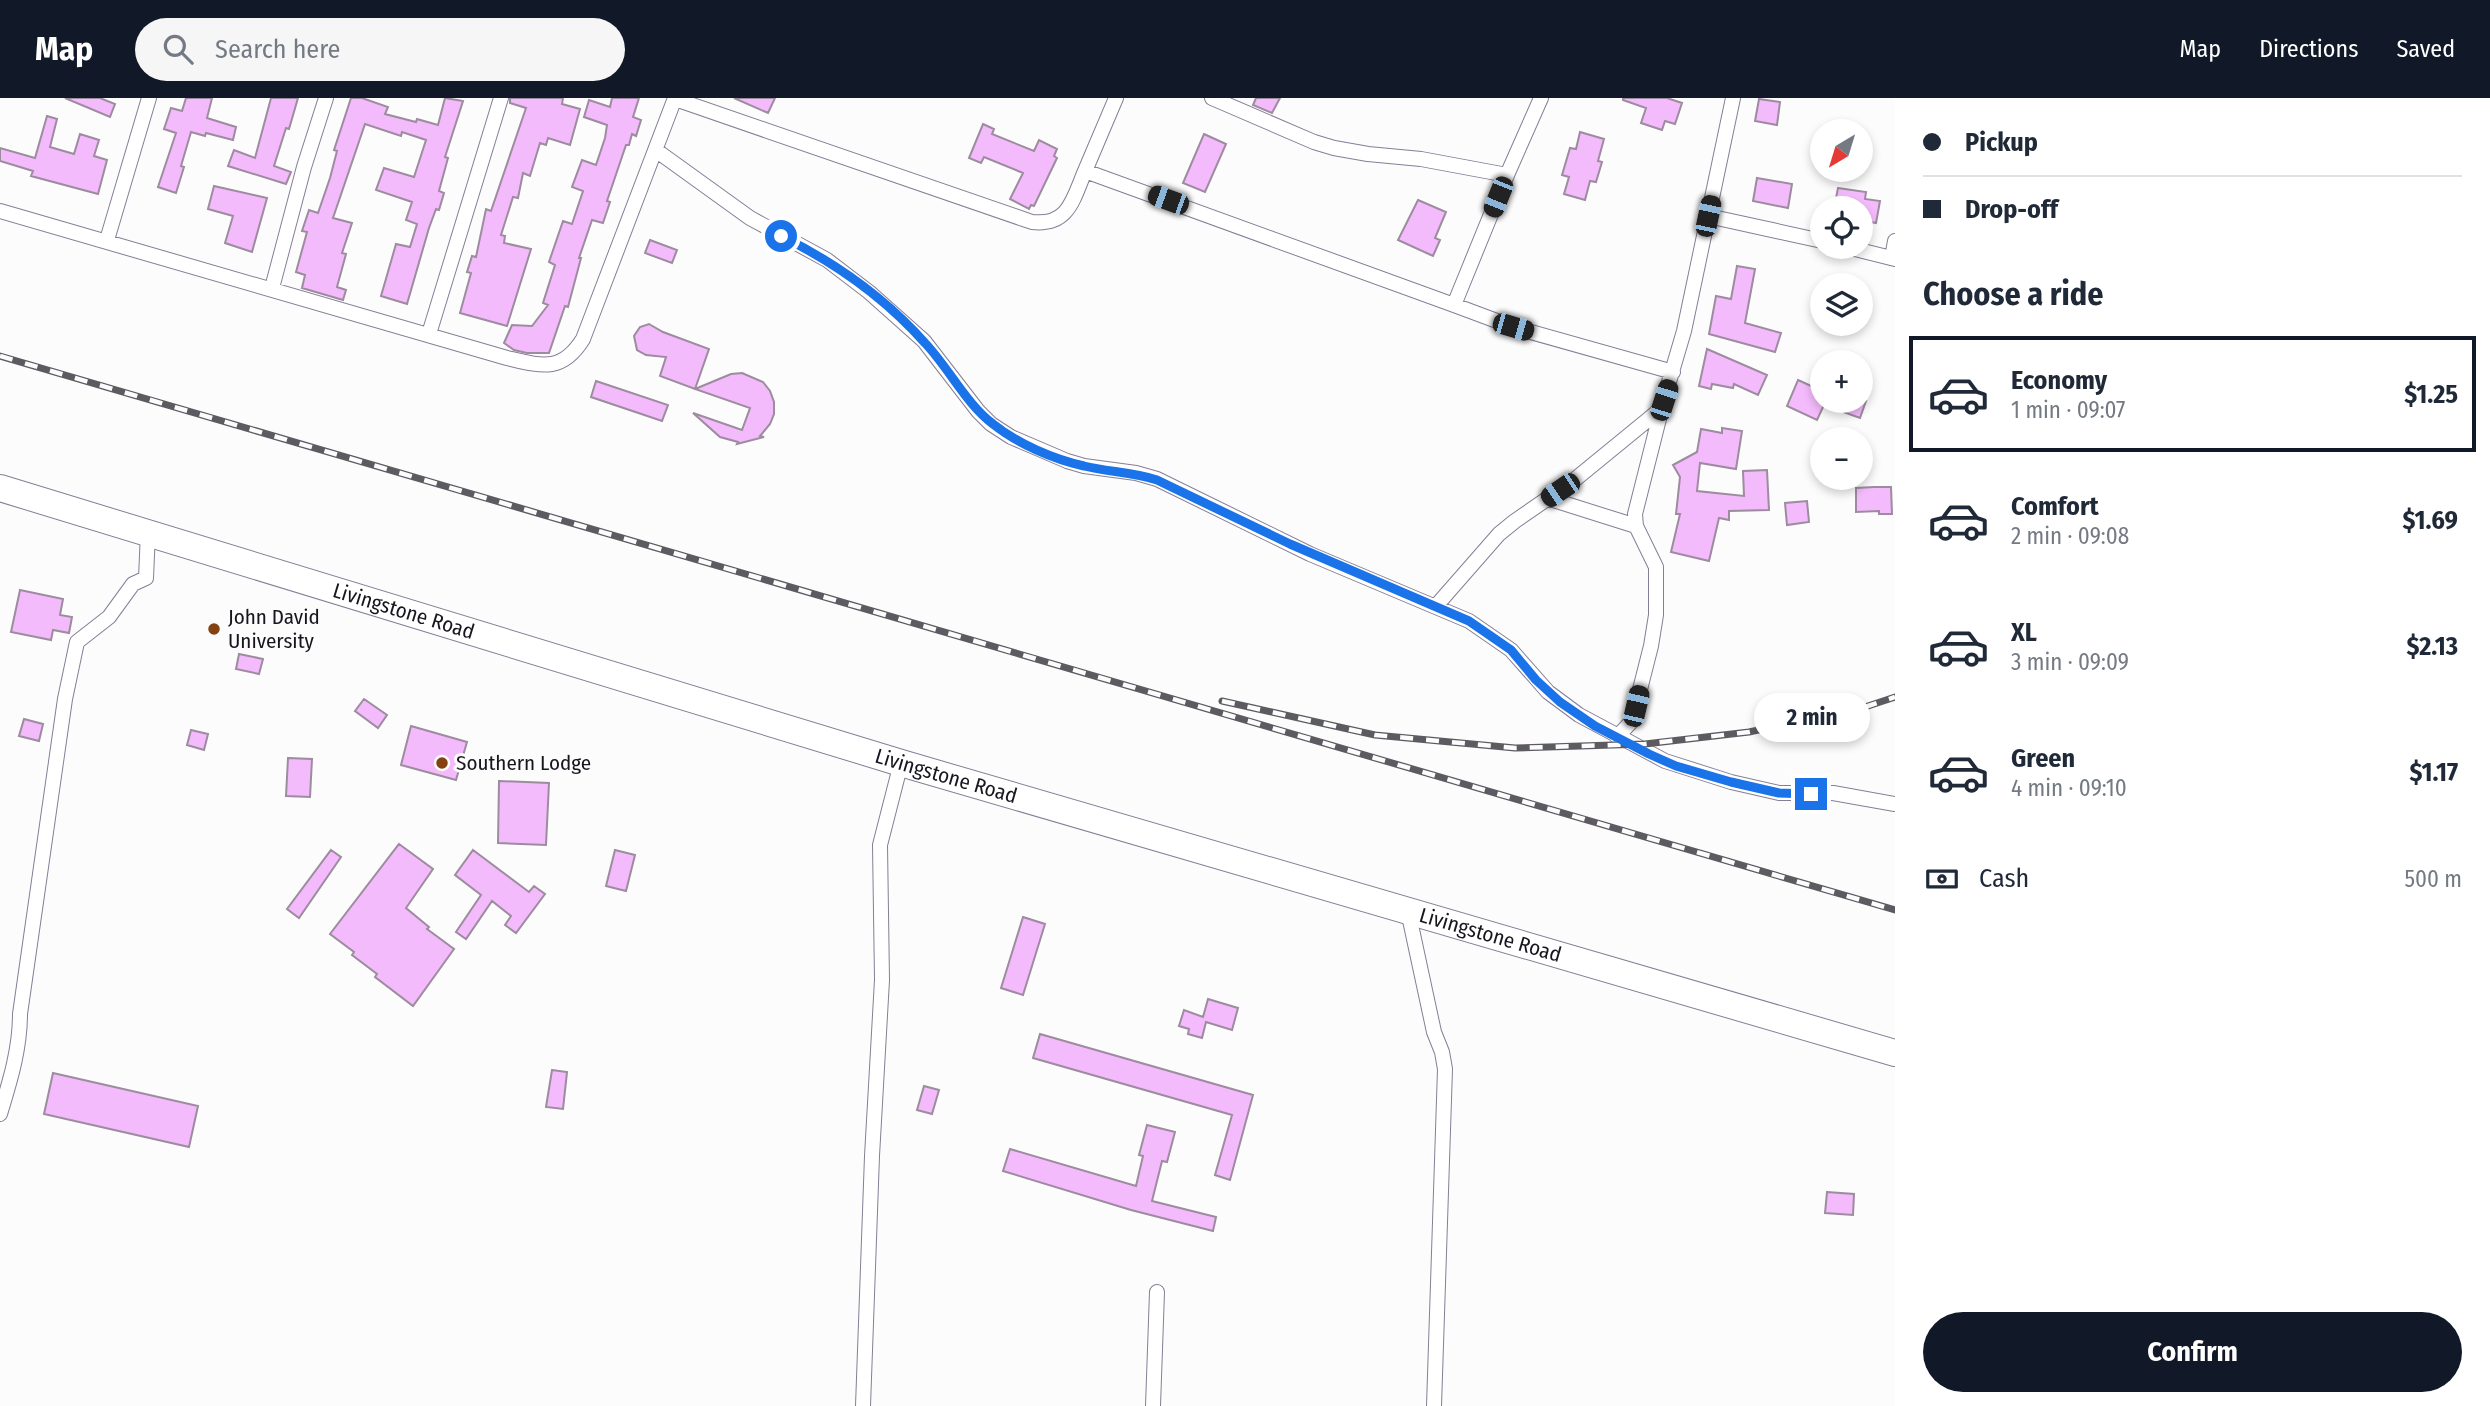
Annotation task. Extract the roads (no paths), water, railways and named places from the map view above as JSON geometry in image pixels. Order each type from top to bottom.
[{"type":"highway","name":"Livingstone Road","points":[[0,488],[901,763],[1895,1053]]},
{"type":"street","points":[[107,240],[149,98]]},
{"type":"street","points":[[272,288],[304,167],[326,98]]},
{"type":"street","points":[[429,334],[501,98]]},
{"type":"street","points":[[0,211],[530,363],[547,365],[569,358],[583,339],[675,99],[1032,222],[1053,222],[1064,214],[1086,171],[1116,98]]},
{"type":"street","points":[[1212,98],[1334,148],[1421,159],[1507,175]]},
{"type":"street","points":[[1454,305],[1541,98]]},
{"type":"street","points":[[1617,737],[1632,721],[1656,615],[1656,567],[1636,526],[1636,504],[1684,331],[1733,98]]},
{"type":"street","points":[[657,151],[758,223],[827,260],[869,292],[924,341],[978,411],[991,424],[1011,437],[1067,461],[1136,473],[1157,480],[1310,554],[1469,621],[1504,644],[1560,702],[1617,737],[1665,761],[1731,782],[1779,793],[1833,793],[1895,804]]},
{"type":"street","points":[[1086,171],[1513,327],[1673,372]]},
{"type":"street","points":[[1708,216],[1810,238]]},
{"type":"street","points":[[1873,253],[1894,258],[1895,241]]},
{"type":"street","points":[[1436,606],[1499,534],[1573,481],[1661,409]]},
{"type":"street","points":[[1547,498],[1636,526]]},
{"type":"street","points":[[0,1114],[14,1068],[65,699],[77,642],[109,617],[133,584],[146,578],[148,532]]},
{"type":"street","points":[[863,1406],[872,1156],[882,980],[880,845],[901,763]]},
{"type":"street","points":[[1408,911],[1434,1032],[1445,1069],[1434,1406]]},
{"type":"street","points":[[1153,1406],[1157,1292]]},
{"type":"railway","points":[[0,356],[1895,910]]},
{"type":"railway","points":[[1222,701],[1375,735],[1515,748],[1645,744],[1749,732],[1862,708],[1895,697]]},
{"type":"place","name":"John David University","points":[[214,629]]},
{"type":"place","name":"Southern Lodge","points":[[442,763]]}]
